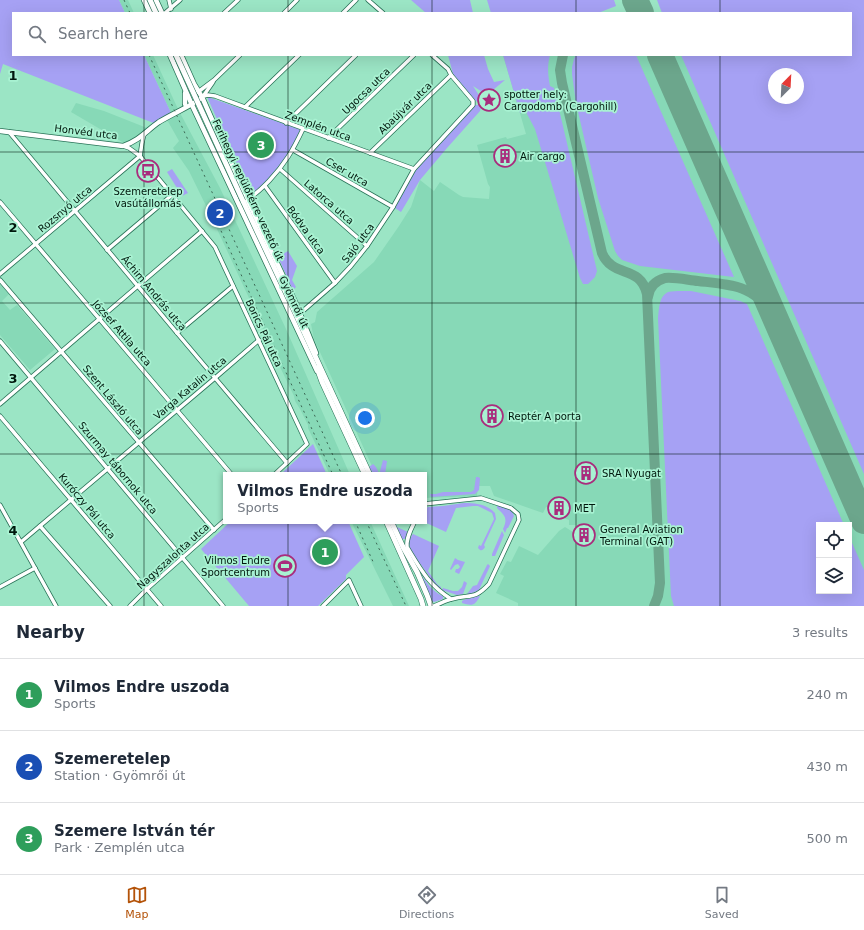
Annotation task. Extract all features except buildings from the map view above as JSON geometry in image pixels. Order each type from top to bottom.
[{"type":"main road","points":[[150,0],[156,12]]},
{"type":"main road","name":"Ferihegyi repülőtérre vezető út","points":[[176,56],[245,200],[364,472]]},
{"type":"main road","name":"Ferihegyi repülőtérre vezető út","points":[[324,381],[369,472]]},
{"type":"main road","points":[[387,524],[423,606]]},
{"type":"main road","points":[[392,524],[417,572],[431,606]]},
{"type":"street","points":[[144,0],[150,12]]},
{"type":"street","points":[[156,0],[162,12]]},
{"type":"street","points":[[169,0],[170,9]]},
{"type":"street","points":[[166,12],[180,0]]},
{"type":"street","points":[[225,12],[238,0]]},
{"type":"street","points":[[285,12],[297,0]]},
{"type":"street","points":[[344,12],[356,0]]},
{"type":"street","points":[[368,0],[382,12]]},
{"type":"street","name":"Gyömrői út","points":[[170,56],[189,99],[324,381]]},
{"type":"street","name":"Gyömrői út","points":[[181,56],[192,81],[198,92],[203,96],[245,200],[300,313],[313,346],[324,381]]},
{"type":"street","points":[[203,96],[207,88],[214,80],[239,56]]},
{"type":"street","points":[[244,107],[298,56]]},
{"type":"street","points":[[286,123],[355,56]]},
{"type":"street","name":"Ugocsa utca","points":[[328,138],[413,56]]},
{"type":"street","points":[[433,56],[446,67],[451,75]]},
{"type":"street","name":"Sajó utca","points":[[300,313],[336,283],[368,246],[393,207],[414,169],[473,105],[473,101],[451,75]]},
{"type":"street","name":"Abaújvár utca","points":[[370,153],[451,75]]},
{"type":"street","points":[[184,87],[184,106],[195,111]]},
{"type":"street","points":[[198,92],[207,88]]},
{"type":"street","name":"Zemplén utca","points":[[207,88],[215,96]]},
{"type":"street","name":"Honvéd utca","points":[[184,106],[189,99],[198,92]]},
{"type":"street","name":"Honvéd utca","points":[[0,131],[123,146],[132,143],[156,124],[184,106],[192,104],[203,96]]},
{"type":"street","name":"Zemplén utca","points":[[203,96],[215,96],[414,169]]},
{"type":"street","points":[[245,200],[265,186],[280,169],[293,150],[303,129]]},
{"type":"street","name":"Áchim András utca","points":[[9,132],[287,463]]},
{"type":"street","points":[[123,146],[129,148],[140,156],[144,134]]},
{"type":"street","name":"Cser utca","points":[[293,150],[393,207]]},
{"type":"street","name":"Rozsnyó utca","points":[[0,274],[140,156]]},
{"type":"street","name":"Borics Pál utca","points":[[140,156],[215,247],[307,444],[287,463]]},
{"type":"street","name":"Latorca utca","points":[[280,169],[368,246]]},
{"type":"street","name":"Bódva utca","points":[[265,186],[336,283]]},
{"type":"street","points":[[107,250],[172,195]]},
{"type":"street","name":"József Attila utca","points":[[0,202],[230,472]]},
{"type":"street","points":[[0,404],[202,231]]},
{"type":"street","name":"Szent László utca","points":[[0,280],[214,530]]},
{"type":"street","points":[[177,333],[233,286]]},
{"type":"street","name":"Varga Katalin utca","points":[[21,542],[259,340]]},
{"type":"street","name":"Szurmay tábornok utca","points":[[0,341],[223,606]]},
{"type":"street","name":"Kuróczy Pál utca","points":[[0,416],[161,606]]},
{"type":"street","points":[[277,472],[287,463]]},
{"type":"street","points":[[421,599],[426,604],[431,606],[451,599],[473,596],[483,591],[489,584],[519,520],[518,514],[511,508],[481,498],[427,505]]},
{"type":"street","points":[[0,505],[56,606]]},
{"type":"street","name":"Nagyszalonta utca","points":[[130,606],[223,522]]},
{"type":"street","points":[[414,524],[406,543],[407,547],[421,572],[439,591],[451,599]]},
{"type":"street","points":[[40,526],[110,606]]},
{"type":"street","points":[[0,587],[35,568]]},
{"type":"street","points":[[323,606],[349,580],[361,606]]},
{"type":"shaded area","points":[[0,0],[119,0],[125,12],[12,12],[12,56],[144,56],[172,115],[156,124],[3,64],[0,74]]},
{"type":"shaded area","points":[[119,0],[128,0],[134,12],[125,12]]},
{"type":"shaded area","points":[[411,0],[470,0],[473,12],[425,12]]},
{"type":"shaded area","points":[[487,0],[614,0],[616,6],[601,12],[491,12]]},
{"type":"shaded area","points":[[657,0],[864,0],[864,474],[681,56],[852,56],[852,12],[662,12]]},
{"type":"shaded area","points":[[144,56],[153,56],[178,109],[220,188],[286,329],[349,472],[329,472],[210,214],[189,171],[173,148],[179,141],[166,118],[172,115]]},
{"type":"shaded area","points":[[448,56],[484,56],[494,82],[505,80],[487,95],[473,86],[484,103],[479,103],[453,74]]},
{"type":"shaded area","points":[[503,56],[850,56],[864,85],[864,606],[518,606],[518,603],[496,593],[504,576],[500,574],[507,561],[511,562],[519,546],[538,555],[559,531],[565,527],[573,532],[576,525],[569,525],[569,520],[560,517],[561,512],[546,507],[543,513],[494,496],[490,486],[478,486],[477,496],[427,498],[427,472],[375,472],[314,339],[311,324],[315,322],[317,312],[374,262],[411,207],[420,180],[434,191],[440,182],[463,197],[489,199],[490,187],[477,145],[506,137],[507,139],[526,134]]},
{"type":"shaded area","points":[[503,56],[550,56],[548,71],[550,86],[554,88],[597,271],[595,277],[588,284],[583,284],[580,278],[535,129],[526,112],[520,113]]},
{"type":"shaded area","points":[[576,56],[636,56],[734,277],[640,266],[622,260],[618,256],[615,251],[598,198],[576,103],[572,74]]},
{"type":"shaded area","points":[[208,97],[301,130],[291,149],[279,166],[251,195],[208,99]]},
{"type":"shaded area","points":[[76,103],[104,111],[147,128],[131,141],[124,143],[71,112]]},
{"type":"shaded area","points":[[475,105],[480,105],[480,111],[420,180],[401,212],[395,208],[416,170]]},
{"type":"shaded area","points":[[172,169],[188,193],[182,196],[167,172]]},
{"type":"shaded area","points":[[288,251],[297,266],[292,280],[296,287],[293,290],[278,257]]},
{"type":"shaded area","points":[[0,284],[9,294],[2,301],[10,310],[17,305],[55,349],[30,370],[0,335]]},
{"type":"shaded area","points":[[691,291],[740,301],[747,304],[843,522],[816,522],[816,594],[852,594],[852,543],[864,570],[864,606],[674,606],[671,596],[658,318],[660,303],[663,296],[668,292]]},
{"type":"shaded area","points":[[313,444],[326,472],[283,472]]},
{"type":"shaded area","points":[[383,460],[387,461],[385,472],[380,471]]},
{"type":"shaded area","points":[[373,464],[378,472],[372,472],[369,467]]},
{"type":"shaded area","points":[[476,477],[480,478],[479,490],[475,494],[431,497],[430,494],[443,492],[471,492],[474,490]]},
{"type":"shaded area","points":[[464,503],[477,504],[485,506],[495,513],[496,519],[484,545],[484,549],[480,550],[478,548],[479,545],[481,546],[494,519],[492,513],[478,506],[456,508],[446,532],[427,523],[427,508]]},
{"type":"shaded area","points":[[497,505],[507,508],[514,516],[505,533],[503,529],[505,517],[497,508]]},
{"type":"shaded area","name":"Vilmos Endre Sportcentrum","points":[[228,524],[349,524],[364,557],[346,575],[346,579],[318,606],[249,606],[201,549]]},
{"type":"shaded area","points":[[352,524],[371,524],[409,606],[393,606]]},
{"type":"shaded area","points":[[394,524],[396,524],[397,527],[408,532],[405,539],[401,539]]},
{"type":"shaded area","points":[[502,531],[504,535],[495,556],[492,556],[492,554]]},
{"type":"shaded area","points":[[413,534],[439,546],[428,571],[441,589],[435,584],[410,550],[409,541]]},
{"type":"shaded area","points":[[455,558],[465,562],[459,574],[455,572],[456,569],[460,567],[458,564],[451,570],[450,569]]},
{"type":"shaded area","points":[[488,564],[490,566],[479,590],[468,595],[467,594],[473,586],[477,585]]},
{"type":"shaded area","points":[[419,572],[432,589],[443,596],[443,599],[434,602],[432,601]]},
{"type":"shaded area","points":[[464,581],[467,583],[463,594],[457,595],[442,590],[443,588],[458,591],[462,587]]},
{"type":"shaded area","points":[[480,596],[473,604],[468,605],[462,603],[464,600]]},
{"type":"water","points":[[324,538],[334,549],[319,561],[310,550]]},
{"type":"taxiway","points":[[563,56],[560,70],[562,83],[602,253],[607,261],[613,266],[639,279],[644,285],[647,294],[660,583],[658,596],[654,606]]},
{"type":"taxiway","points":[[648,297],[653,285],[665,278],[677,278],[722,284],[751,293],[768,307],[775,318]]},
{"type":"runway","points":[[635,0],[641,12]]},
{"type":"runway","points":[[660,56],[864,521]]},
{"type":"railway","points":[[124,0],[130,12]]},
{"type":"railway","points":[[149,56],[341,472]]},
{"type":"railway","points":[[211,209],[332,472]]},
{"type":"railway","points":[[356,524],[374,564]]},
{"type":"railway","points":[[367,524],[406,606]]},
{"type":"place","name":"spotter hely: Cargodomb (Cargohill)","points":[[489,100]]},
{"type":"place","name":"Szemere István tér","points":[[261,145]]},
{"type":"place","name":"Air cargo","points":[[505,156]]},
{"type":"place","name":"Szemeretelep vasútállomás","points":[[148,171]]},
{"type":"place","name":"Szemeretelep","points":[[220,213]]},
{"type":"place","name":"Reptér A porta","points":[[492,416]]},
{"type":"place","name":"SRA Nyugat","points":[[586,473]]},
{"type":"place","name":"MET","points":[[559,508]]},
{"type":"place","name":"General Aviation Terminal (GAT)","points":[[584,535]]},
{"type":"place","name":"Vilmos Endre uszoda","points":[[325,552]]},
{"type":"place","name":"Vilmos Endre Sportcentrum","points":[[285,566]]}]
